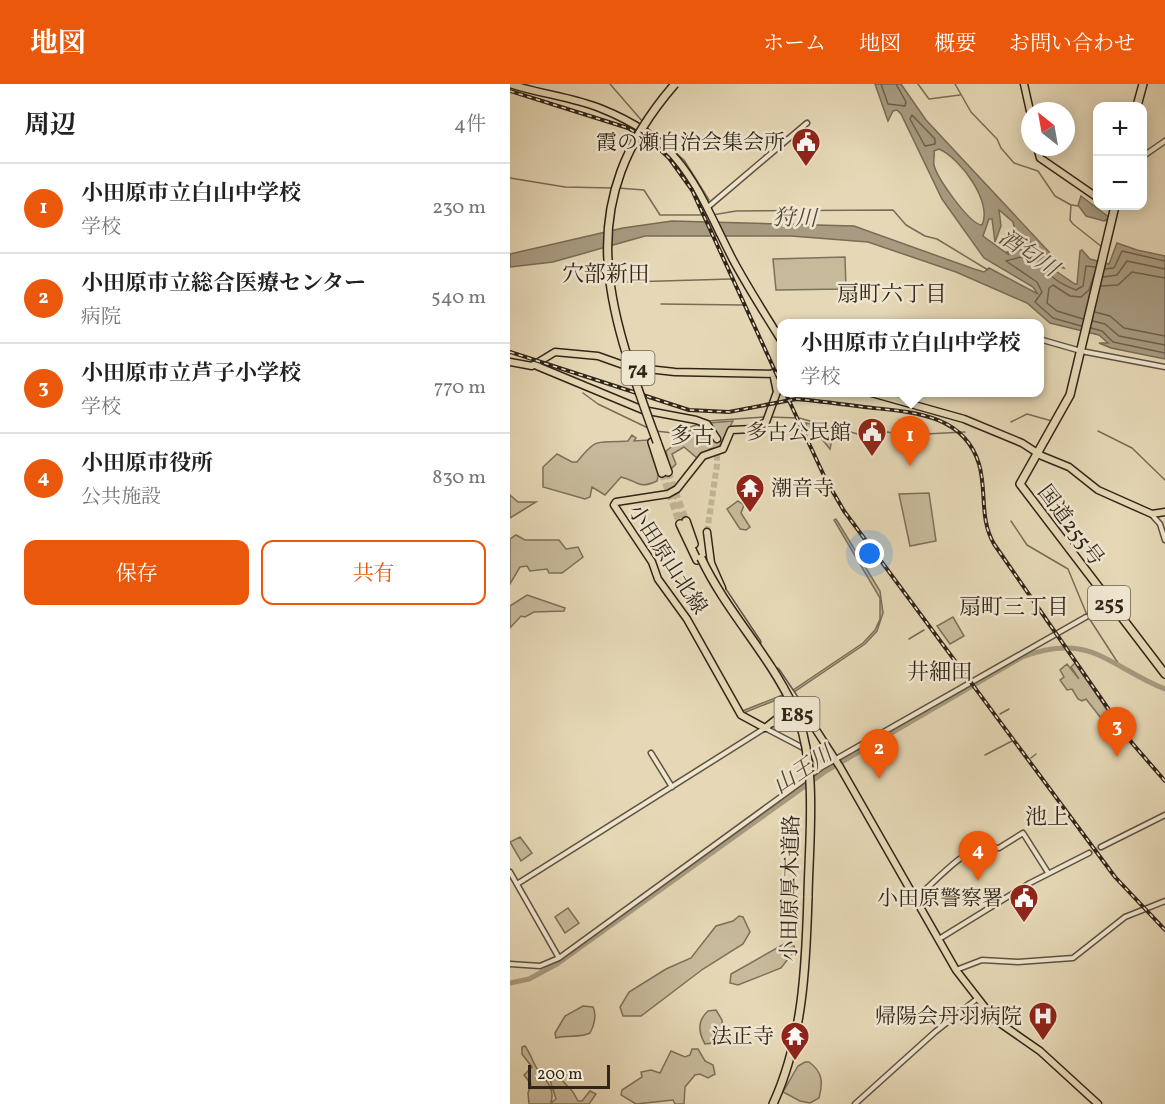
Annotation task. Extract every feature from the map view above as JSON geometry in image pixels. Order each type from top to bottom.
[{"type":"highway","points":[[665,473],[615,331],[608,301],[603,251],[609,199],[620,165],[643,120],[672,84]]},
{"type":"highway","points":[[1138,102],[1143,84]]},
{"type":"highway","name":"255","points":[[1081,351],[1114,210]]},
{"type":"highway","name":"国道255号","points":[[1081,351],[1066,405],[1023,478],[1021,488],[1165,674]]},
{"type":"highway","name":"小田原厚木道路","points":[[683,522],[699,560],[783,687],[798,719],[805,744],[809,774],[803,993],[787,1066],[771,1104]]},
{"type":"main road","points":[[510,84],[601,109],[656,138],[686,166],[727,247],[777,332]]},
{"type":"main road","points":[[1024,84],[1028,102]]},
{"type":"main road","points":[[1039,156],[1093,195]]},
{"type":"main road","name":"74","points":[[510,362],[532,366],[555,352],[598,356],[629,367],[675,372],[777,374]]},
{"type":"main road","name":"74","points":[[537,366],[643,410],[707,424],[717,439]]},
{"type":"main road","name":"小田原山北線","points":[[765,728],[741,715],[687,619],[658,579],[652,562],[614,505],[616,502],[662,496],[672,492],[703,456],[724,447],[731,430],[753,429],[770,416],[777,392],[773,373]]},
{"type":"main road","points":[[884,397],[943,412],[1022,443],[1037,454],[1075,470],[1098,490],[1152,514],[1165,512]]},
{"type":"main road","points":[[707,532],[711,563],[722,588]]},
{"type":"main road","points":[[765,728],[800,704],[837,762],[956,970],[994,1019],[1040,1051],[1098,1104]]},
{"type":"street","points":[[709,209],[807,123]]},
{"type":"street","points":[[1144,156],[1165,141]]},
{"type":"street","points":[[1044,340],[1081,351],[1165,367]]},
{"type":"street","points":[[1152,514],[1160,524],[1165,540]]},
{"type":"street","points":[[722,588],[800,704]]},
{"type":"street","points":[[510,964],[540,966],[559,958],[822,767],[837,762],[1088,617],[1112,606]]},
{"type":"street","points":[[517,884],[765,728],[809,752],[822,767]]},
{"type":"street","points":[[651,753],[672,787]]},
{"type":"street","points":[[1101,847],[1165,815]]},
{"type":"street","points":[[915,899],[944,872],[972,853],[986,846],[999,848],[1023,833],[1047,871]]},
{"type":"street","points":[[938,939],[1030,883],[1089,853]]},
{"type":"street","points":[[510,872],[559,958]]},
{"type":"street","points":[[956,970],[982,960],[1018,962],[1073,958],[1125,917],[1165,901]]},
{"type":"street","points":[[855,1104],[935,1032],[978,998]]},
{"type":"shaded area","points":[[845,257],[846,289],[776,290],[773,259]]},
{"type":"shaded area","points":[[733,421],[719,447],[710,449],[697,458],[684,447],[672,454],[676,464],[670,470],[666,451],[683,438],[680,435],[708,423]]},
{"type":"shaded area","points":[[806,423],[825,427],[824,431],[832,440],[830,449],[816,432],[807,429]]},
{"type":"shaded area","points":[[632,435],[636,438],[634,441],[648,440],[659,472],[657,481],[642,485],[621,477],[605,495],[592,487],[590,497],[585,499],[543,487],[543,467],[557,454],[572,462],[577,462],[594,444],[628,441]]},
{"type":"shaded area","points":[[929,493],[936,541],[910,546],[899,494]]},
{"type":"shaded area","points":[[510,495],[518,502],[536,502],[510,518]]},
{"type":"shaded area","points":[[738,501],[744,505],[741,513],[750,527],[746,530],[740,529],[727,509]]},
{"type":"shaded area","points":[[836,519],[880,591],[883,613],[877,631],[865,644],[791,694],[741,714],[740,712],[790,692],[863,643],[875,630],[880,619],[880,598],[834,520]]},
{"type":"shaded area","points":[[516,535],[525,540],[559,540],[566,549],[578,547],[583,557],[562,573],[549,573],[547,569],[530,571],[527,566],[520,567],[510,584],[510,539]]},
{"type":"shaded area","points":[[527,595],[565,608],[564,611],[534,612],[525,617],[521,616],[510,628],[510,606]]},
{"type":"shaded area","points":[[953,617],[964,636],[950,644],[937,626]]},
{"type":"shaded area","points":[[1075,663],[1109,713],[1105,713],[1109,718],[1104,722],[1086,699],[1082,701],[1078,699],[1072,689],[1067,690],[1060,680],[1064,677],[1060,670],[1067,664],[1079,679],[1071,667]]},
{"type":"shaded area","points":[[520,837],[532,853],[521,861],[510,842]]},
{"type":"shaded area","points":[[568,908],[579,923],[565,933],[555,917]]},
{"type":"shaded area","points":[[739,916],[743,917],[750,932],[743,944],[703,969],[641,1016],[623,1016],[620,1007],[629,992],[666,969],[691,958],[716,926],[733,921]]},
{"type":"shaded area","points":[[784,944],[794,946],[795,950],[781,968],[738,985],[730,983],[731,974]]},
{"type":"shaded area","points":[[583,1006],[593,1007],[595,1013],[590,1033],[556,1038],[555,1033],[565,1016]]},
{"type":"shaded area","points":[[716,1010],[722,1020],[723,1037],[714,1043],[705,1044],[700,1031],[701,1022],[708,1011]]},
{"type":"shaded area","points":[[525,1046],[550,1086],[551,1103],[556,1099],[550,1080],[559,1077],[578,1101],[582,1101],[590,1091],[596,1094],[589,1104],[529,1104],[528,1093],[531,1084],[524,1075],[532,1067],[522,1054],[522,1047]]},
{"type":"shaded area","points":[[692,1049],[698,1049],[705,1061],[713,1065],[715,1074],[708,1078],[700,1074],[695,1075],[685,1087],[684,1104],[675,1104],[673,1100],[636,1104],[621,1095],[622,1090],[642,1077],[641,1072],[651,1070],[660,1073],[671,1051],[685,1057],[690,1055]]},
{"type":"shaded area","points":[[805,1062],[814,1066],[821,1078],[819,1098],[810,1103],[800,1101],[783,1092],[798,1066]]},
{"type":"water","points":[[875,84],[901,84],[926,120],[1064,268],[1047,265],[1075,284],[1077,284],[1080,251],[1082,250],[1090,259],[1109,264],[1117,243],[1165,256],[1165,359],[1111,348],[1099,343],[1108,343],[1099,335],[1050,323],[1027,303],[956,272],[868,242],[791,236],[645,236],[553,262],[510,267],[510,254],[623,228],[672,221],[854,226],[974,269],[984,272],[989,268],[1038,294],[1033,287],[984,258],[942,199],[901,114],[897,110],[893,111],[888,121]],"holes":[[[939,149],[956,161],[979,193],[983,205],[982,225],[962,209],[941,180],[934,163],[934,151]],[[999,210],[1013,222],[1017,239],[1022,236],[1023,244],[1027,246],[1028,241],[1033,245],[1033,257],[1020,249],[1014,253],[1007,252],[1009,255],[983,236],[989,219],[992,219],[995,242],[1001,226]]]},
{"type":"water","points":[[1081,196],[1093,205],[1093,210],[1099,210],[1110,218],[1104,221],[1086,216],[1078,205]]},
{"type":"waterway","points":[[610,84],[643,122]]},
{"type":"waterway","points":[[918,84],[929,99],[960,95]]},
{"type":"waterway","points":[[955,84],[971,112],[997,139],[1001,148],[1014,163],[1038,171],[1055,196],[1071,205],[1070,220],[1073,224],[1102,247]]},
{"type":"waterway","points":[[647,128],[684,160],[709,200]]},
{"type":"waterway","points":[[510,178],[565,187],[613,188]]},
{"type":"waterway","points":[[618,188],[644,190],[660,215],[707,215]]},
{"type":"waterway","points":[[1072,205],[1078,206]]},
{"type":"waterway","name":"狩川","points":[[712,215],[736,211],[893,210],[906,225],[925,236],[937,239],[988,270]]},
{"type":"waterway","points":[[628,282],[731,279]]},
{"type":"waterway","points":[[661,304],[743,305]]},
{"type":"waterway","points":[[583,393],[598,404],[648,428]]},
{"type":"waterway","points":[[1011,422],[1027,414],[1052,421]]},
{"type":"waterway","points":[[707,421],[765,417]]},
{"type":"waterway","points":[[769,417],[799,418],[876,439],[887,432],[906,435],[965,432]]},
{"type":"waterway","points":[[655,431],[674,433],[699,424]]},
{"type":"waterway","points":[[1098,431],[1132,448],[1165,480]]},
{"type":"waterway","points":[[1011,521],[1027,545],[1068,569],[1087,615],[1118,663]]},
{"type":"waterway","points":[[909,639],[924,630]]},
{"type":"waterway","name":"山王川","points":[[510,983],[529,979],[557,964],[826,771],[1022,657],[1045,650],[1065,648],[1082,650],[1113,662],[1165,689]]},
{"type":"waterway","points":[[1000,714],[1009,709]]},
{"type":"waterway","points":[[985,755],[1012,741]]},
{"type":"waterway","points":[[1031,758],[1036,754]]},
{"type":"tunnel","points":[[707,532],[717,465],[717,439]]},
{"type":"tunnel","points":[[668,472],[686,521]]},
{"type":"tunnel","points":[[662,473],[680,524]]},
{"type":"tunnel","points":[[1089,853],[1101,847]]},
{"type":"railway","points":[[510,91],[628,128],[653,143],[669,158],[692,190],[777,375]]},
{"type":"railway","points":[[510,352],[689,410],[729,412],[796,399]]},
{"type":"railway","points":[[787,397],[826,480],[844,511],[1115,877],[1165,930]]},
{"type":"railway","points":[[796,399],[916,414],[947,424],[960,434],[971,447],[979,464],[986,524],[994,544],[1132,743],[1165,781]]},
{"type":"place","name":"霞の瀬自治会集会所","points":[[806,168]]},
{"type":"place","name":"多古公民館","points":[[872,458]]},
{"type":"place","name":"小田原市立白山中学校","points":[[910,466]]},
{"type":"place","name":"潮音寺","points":[[750,514]]},
{"type":"place","name":"小田原市立芦子小学校","points":[[1117,757]]},
{"type":"place","name":"小田原市立総合医療センター","points":[[879,779]]},
{"type":"place","name":"小田原市役所","points":[[978,881]]},
{"type":"place","name":"小田原警察署","points":[[1024,924]]},
{"type":"place","name":"帰陽会丹羽病院","points":[[1043,1042]]},
{"type":"place","name":"法正寺","points":[[795,1062]]},
{"type":"district","name":"穴部新田","points":[[606,273]]},
{"type":"district","name":"扇町六丁目","points":[[892,293]]},
{"type":"district","name":"多古","points":[[692,435]]},
{"type":"district","name":"扇町三丁目","points":[[1014,606]]},
{"type":"district","name":"井細田","points":[[940,671]]},
{"type":"district","name":"池上","points":[[1047,816]]},
{"type":"water label","name":"酒匂川","points":[[1029,252]]}]
